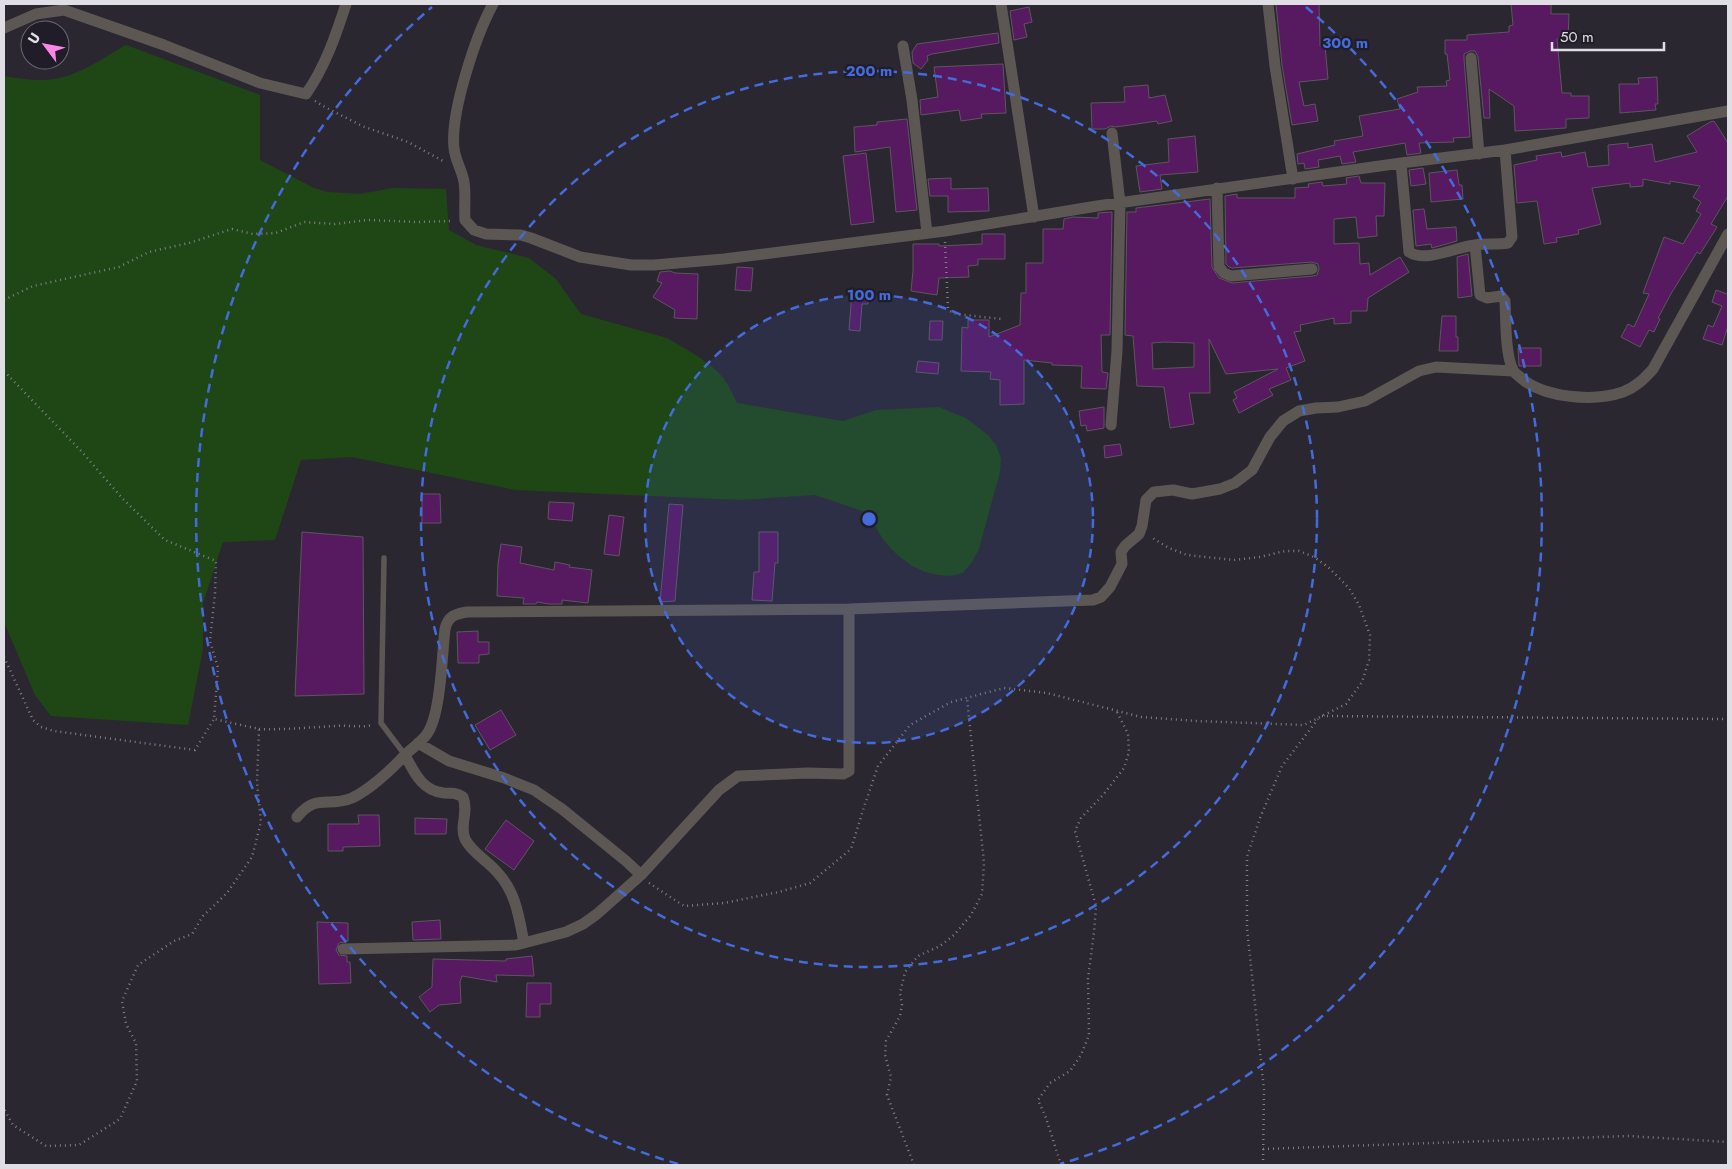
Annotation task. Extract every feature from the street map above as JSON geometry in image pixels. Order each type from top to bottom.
[{"type":"street","points":[[4,28],[36,14],[64,10],[171,48],[260,83],[306,94],[321,68],[346,4]]},
{"type":"street","points":[[493,4],[483,21],[455,118],[454,150],[465,182],[465,220],[474,230],[486,234],[521,235],[580,258],[631,265],[724,259],[944,231],[1217,188],[1479,154],[1728,111]]},
{"type":"street","points":[[1001,4],[1034,217]]},
{"type":"street","points":[[1268,4],[1275,66],[1293,179]]},
{"type":"street","points":[[904,46],[927,233]]},
{"type":"street","points":[[1471,58],[1479,154]]},
{"type":"street","points":[[1112,133],[1120,203],[1117,351],[1112,425]]},
{"type":"street","points":[[1401,163],[1409,252],[1416,256],[1428,255],[1475,245],[1508,243],[1513,232],[1505,150]]},
{"type":"street","points":[[1217,188],[1219,267],[1224,273],[1231,276],[1312,269]]},
{"type":"street","points":[[1475,245],[1480,295],[1487,298],[1501,296],[1505,301],[1509,356],[1513,371],[1525,381],[1543,391],[1564,396],[1605,396],[1637,386],[1654,369],[1728,234]]},
{"type":"street","points":[[297,818],[303,810],[314,803],[337,802],[352,798],[376,781],[428,733],[436,715],[445,629],[448,619],[455,614],[467,612],[849,609],[1093,600],[1101,597],[1110,587],[1122,564],[1121,552],[1124,546],[1141,530],[1146,500],[1154,492],[1173,490],[1192,494],[1220,489],[1235,483],[1252,470],[1270,437],[1283,421],[1299,411],[1338,407],[1366,401],[1419,371],[1436,368],[1513,371]]},
{"type":"street","points":[[342,949],[516,945],[566,932],[583,924],[597,914],[641,875],[719,790],[738,776],[808,773],[843,774],[849,771],[849,609]]},
{"type":"street","points":[[418,743],[449,761],[504,778],[534,790],[583,826],[641,875]]},
{"type":"street","points":[[405,755],[425,786],[435,791],[456,793],[463,797],[466,804],[466,814],[462,826],[466,841],[508,884],[517,907],[524,943]]},
{"type":"lane","points":[[384,558],[381,723],[405,755]]},
{"type":"path","points":[[306,94],[323,106],[362,126],[408,142],[440,160],[458,162]]},
{"type":"path","points":[[4,300],[33,286],[119,267],[149,252],[189,243],[232,230],[252,234],[276,233],[304,222],[335,224],[368,220],[416,222],[465,220]]},
{"type":"path","points":[[944,231],[948,308],[956,314],[1001,319]]},
{"type":"path","points":[[4,372],[164,540],[216,560],[210,641],[218,668],[214,719],[196,750],[54,731],[42,727],[33,720],[4,658]]},
{"type":"path","points":[[641,875],[652,885],[684,906],[724,903],[779,892],[810,883],[851,849],[878,766],[910,725],[951,702],[1004,688],[1047,693],[1141,717],[1197,721],[1304,725],[1346,704],[1362,682],[1370,660],[1370,634],[1360,605],[1349,588],[1314,557],[1298,551],[1285,551],[1260,557],[1234,560],[1212,559],[1187,555],[1169,548],[1141,530]]},
{"type":"path","points":[[914,1165],[887,1095],[890,1077],[885,1055],[886,1041],[900,1016],[902,1005],[900,993],[905,972],[918,956],[940,946],[954,936],[971,915],[982,894],[984,863],[967,698]]},
{"type":"path","points":[[1061,1165],[1046,1118],[1038,1100],[1050,1083],[1070,1072],[1081,1055],[1089,1035],[1088,979],[1096,906],[1075,831],[1081,818],[1103,795],[1124,768],[1129,752],[1128,734],[1117,710]]},
{"type":"path","points":[[1320,716],[1386,718],[1728,719]]},
{"type":"path","points":[[1263,1165],[1264,1090],[1247,928],[1247,857],[1260,818],[1282,766],[1320,716]]},
{"type":"path","points":[[214,719],[259,729],[285,730],[367,726],[381,723]]},
{"type":"path","points":[[4,1108],[13,1125],[46,1146],[78,1145],[120,1119],[137,1081],[136,1043],[126,1024],[122,1001],[138,966],[174,941],[192,934],[203,916],[227,893],[252,857],[261,822],[257,784],[259,729]]},
{"type":"path","points":[[1263,1149],[1628,1136],[1728,1142]]},
{"type":"green space","points":[[126,45],[260,95],[260,160],[314,188],[328,192],[360,194],[393,188],[446,189],[449,230],[476,245],[529,258],[556,279],[581,314],[667,338],[690,351],[719,373],[728,385],[737,403],[843,421],[876,410],[939,407],[966,418],[988,435],[996,445],[1001,458],[1000,472],[979,549],[972,562],[963,573],[950,576],[925,572],[912,566],[891,549],[882,538],[868,513],[815,495],[740,500],[516,490],[352,457],[301,460],[275,540],[223,542],[203,603],[203,649],[188,725],[51,716],[35,695],[4,622],[4,76],[37,80],[62,78],[85,69]]},
{"type":"building","points":[[1276,4],[1319,4],[1320,46],[1325,45],[1328,79],[1299,82],[1304,106],[1315,104],[1318,121],[1292,125],[1282,65]]},
{"type":"building","points":[[1511,4],[1551,4],[1551,14],[1569,14],[1568,40],[1557,39],[1562,93],[1571,93],[1571,96],[1589,96],[1589,118],[1566,119],[1566,128],[1515,131],[1514,106],[1489,89],[1490,118],[1484,118],[1478,57],[1475,51],[1470,51],[1464,54],[1464,59],[1470,137],[1453,138],[1454,142],[1419,143],[1421,153],[1407,155],[1405,143],[1353,152],[1356,162],[1342,164],[1340,156],[1318,160],[1319,167],[1305,169],[1304,163],[1298,164],[1297,154],[1335,145],[1334,141],[1363,136],[1359,116],[1400,109],[1397,99],[1418,92],[1417,87],[1447,86],[1446,81],[1450,80],[1447,54],[1445,54],[1445,40],[1467,40],[1467,35],[1509,32],[1509,26],[1513,25]]},
{"type":"building","points":[[1029,7],[1032,22],[1024,24],[1027,37],[1014,40],[1010,11]]},
{"type":"building","points":[[998,33],[999,43],[932,54],[927,56],[928,60],[921,69],[913,63],[912,52],[917,44]]},
{"type":"building","points":[[1003,64],[1006,113],[981,114],[982,118],[961,121],[959,110],[921,115],[920,100],[938,97],[934,67]]},
{"type":"building","points":[[1657,77],[1658,104],[1655,104],[1656,110],[1620,113],[1619,84],[1639,84],[1638,78]]},
{"type":"building","points":[[1148,85],[1149,98],[1165,95],[1172,121],[1158,124],[1157,121],[1116,127],[1111,126],[1105,129],[1092,129],[1091,103],[1125,102],[1124,87]]},
{"type":"building","points":[[907,119],[917,210],[896,212],[890,147],[855,152],[854,127],[877,125],[877,122]]},
{"type":"building","points":[[1714,121],[1728,143],[1728,196],[1711,224],[1717,227],[1700,254],[1697,252],[1672,292],[1658,318],[1660,319],[1654,332],[1649,330],[1640,347],[1621,337],[1628,324],[1634,327],[1649,294],[1643,293],[1664,237],[1683,244],[1701,214],[1696,211],[1701,202],[1693,197],[1700,186],[1670,181],[1670,184],[1643,179],[1643,186],[1630,187],[1630,183],[1592,188],[1601,224],[1578,230],[1579,234],[1556,238],[1557,242],[1544,244],[1537,201],[1517,203],[1514,165],[1537,160],[1536,156],[1561,152],[1562,157],[1585,152],[1588,167],[1609,165],[1608,145],[1628,143],[1628,148],[1652,144],[1655,162],[1697,152],[1687,136]]},
{"type":"building","points":[[1195,136],[1198,172],[1160,175],[1162,189],[1140,192],[1136,166],[1169,162],[1168,139]]},
{"type":"building","points":[[866,153],[874,222],[851,225],[843,156]]},
{"type":"building","points":[[1423,168],[1426,184],[1411,186],[1409,170]]},
{"type":"building","points":[[1457,170],[1459,185],[1462,185],[1463,199],[1431,202],[1429,173]]},
{"type":"building","points":[[1359,176],[1361,183],[1385,183],[1384,216],[1376,216],[1377,236],[1358,238],[1356,217],[1334,219],[1334,244],[1359,243],[1360,264],[1369,263],[1370,275],[1400,257],[1409,272],[1368,298],[1367,311],[1351,311],[1351,323],[1334,324],[1334,318],[1300,325],[1301,331],[1294,332],[1305,361],[1286,368],[1291,380],[1269,389],[1273,395],[1239,413],[1233,400],[1237,398],[1234,392],[1278,369],[1226,374],[1209,339],[1210,393],[1189,393],[1194,424],[1170,428],[1164,387],[1137,386],[1133,336],[1125,335],[1127,212],[1136,212],[1136,208],[1210,199],[1212,267],[1219,278],[1232,283],[1313,276],[1317,275],[1319,269],[1318,264],[1312,262],[1229,267],[1226,264],[1225,196],[1237,194],[1237,198],[1295,198],[1295,188],[1309,187],[1308,184],[1322,182],[1323,186],[1347,184],[1346,178]],"holes":[[[1152,343],[1194,343],[1194,367],[1153,369]]]},
{"type":"building","points":[[951,178],[951,189],[988,188],[989,211],[948,212],[948,196],[930,196],[928,179]]},
{"type":"building","points":[[1424,209],[1427,229],[1456,227],[1457,241],[1432,248],[1431,244],[1416,246],[1413,210]]},
{"type":"building","points":[[1112,212],[1110,335],[1101,335],[1102,372],[1108,373],[1106,389],[1081,388],[1082,366],[1052,365],[1052,363],[1024,360],[1024,404],[1000,405],[1000,380],[990,379],[991,372],[961,371],[962,327],[968,328],[968,320],[989,320],[989,337],[1020,325],[1021,293],[1026,293],[1026,263],[1043,263],[1043,229],[1063,229],[1064,219],[1073,217],[1098,218],[1098,213]]},
{"type":"building","points":[[982,234],[1005,234],[1005,259],[978,259],[978,265],[968,266],[969,277],[939,278],[937,295],[911,291],[913,244],[939,244],[939,246],[982,244]]},
{"type":"building","points":[[1468,254],[1472,296],[1458,298],[1457,257]]},
{"type":"building","points":[[737,267],[753,268],[751,291],[735,290]]},
{"type":"building","points":[[670,271],[698,274],[697,319],[674,318],[675,310],[653,297],[662,283],[657,281],[660,272]]},
{"type":"building","points":[[1716,290],[1727,294],[1728,291],[1728,326],[1722,345],[1703,339],[1708,325],[1713,327],[1722,306],[1712,302]]},
{"type":"building","points":[[852,291],[868,292],[868,304],[862,304],[860,331],[849,330]]},
{"type":"building","points":[[1442,316],[1456,316],[1458,351],[1439,351]]},
{"type":"building","points":[[930,321],[943,321],[942,340],[929,340]]},
{"type":"building","points":[[1518,348],[1541,348],[1541,366],[1519,366]]},
{"type":"building","points":[[918,361],[939,363],[938,374],[916,372]]},
{"type":"building","points":[[1104,407],[1104,428],[1087,431],[1086,425],[1081,426],[1079,411]]},
{"type":"building","points":[[1120,444],[1122,455],[1105,458],[1104,446]]},
{"type":"building","points":[[422,494],[440,494],[441,523],[422,523]]},
{"type":"building","points":[[549,502],[574,503],[572,521],[548,519]]},
{"type":"building","points":[[669,504],[683,505],[675,601],[660,602]]},
{"type":"building","points":[[609,515],[624,517],[619,556],[604,554]]},
{"type":"building","points":[[302,532],[363,537],[364,694],[295,696]]},
{"type":"building","points":[[759,532],[778,532],[778,563],[775,563],[772,601],[752,600],[754,572],[759,572]]},
{"type":"building","points":[[501,544],[522,547],[520,563],[554,570],[555,562],[570,565],[569,567],[592,570],[588,603],[562,600],[562,604],[537,602],[536,604],[523,604],[524,598],[497,596]]},
{"type":"building","points":[[478,631],[478,642],[489,642],[489,654],[479,655],[479,663],[458,663],[457,632]]},
{"type":"building","points":[[501,710],[516,735],[490,750],[475,725]]},
{"type":"building","points":[[358,815],[379,815],[380,846],[343,847],[343,851],[328,851],[328,824],[359,824]]},
{"type":"building","points":[[415,818],[447,819],[446,834],[415,834]]},
{"type":"building","points":[[506,820],[534,841],[514,870],[485,849]]},
{"type":"building","points":[[440,920],[441,939],[413,940],[412,922]]},
{"type":"building","points":[[317,922],[348,923],[348,941],[339,943],[336,950],[339,955],[347,956],[347,962],[350,962],[351,983],[319,984]]},
{"type":"building","points":[[532,956],[534,976],[496,975],[497,982],[462,976],[460,982],[461,1003],[439,1005],[430,1012],[419,997],[432,987],[433,959],[506,961],[506,959]]},
{"type":"building","points":[[527,983],[551,983],[551,1004],[540,1004],[540,1017],[526,1017]]}]
